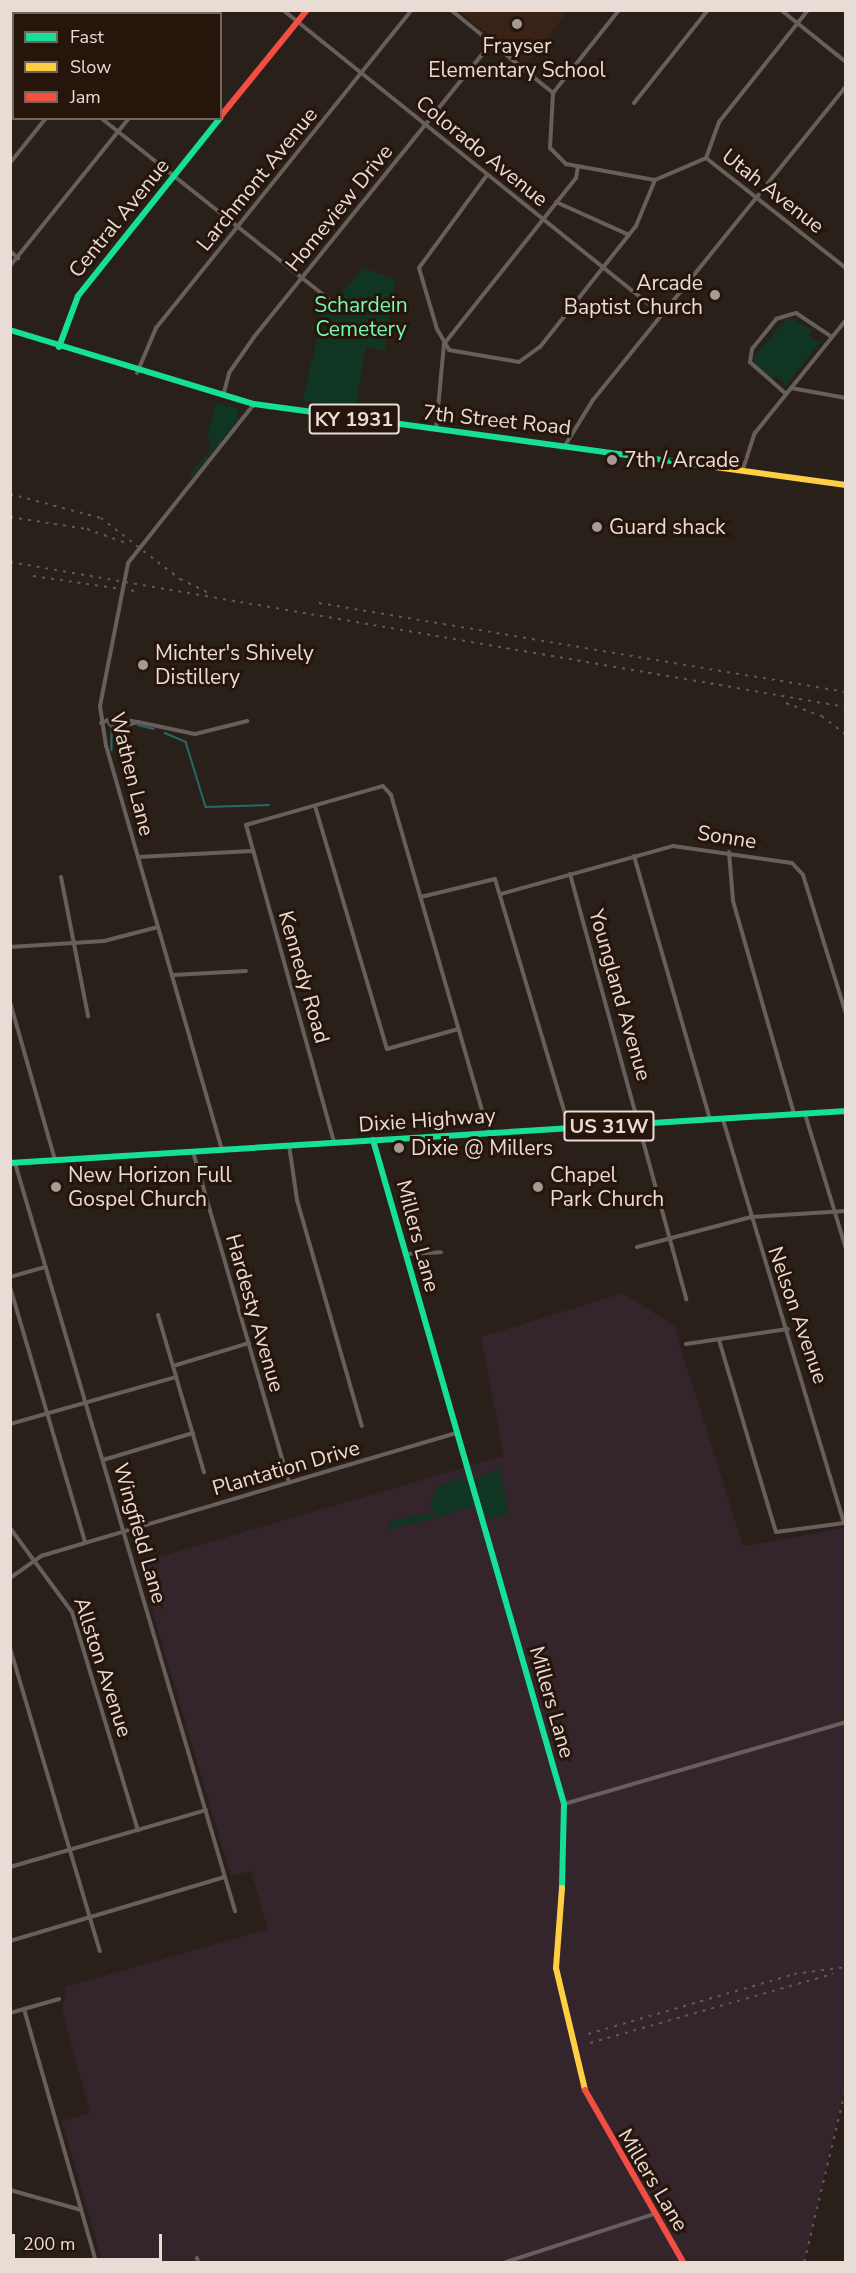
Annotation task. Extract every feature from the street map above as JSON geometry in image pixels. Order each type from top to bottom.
[{"type":"main road","name":"Central Avenue","points":[[222,116],[307,10]]},
{"type":"main road","name":"Central Avenue","points":[[59,347],[78,296],[218,120]]},
{"type":"main road","name":"7th Street Road","points":[[10,330],[137,373],[254,404],[436,431],[566,444],[846,484]]},
{"type":"main road","name":"Dixie Highway","points":[[13,1163],[846,1111]]},
{"type":"main road","name":"Millers Lane","points":[[373,1140],[564,1804],[566,1844],[555,1950],[560,1995],[586,2096],[683,2262]]},
{"type":"street","name":"Colorado Avenue","points":[[283,10],[662,315]]},
{"type":"street","name":"Larchmont Avenue","points":[[137,373],[151,336],[412,10]]},
{"type":"street","points":[[451,10],[490,44],[554,93]]},
{"type":"street","points":[[444,344],[463,355],[527,360],[629,236],[655,180],[566,164],[551,151],[554,93],[620,10]]},
{"type":"street","points":[[634,103],[708,10]]},
{"type":"street","points":[[781,10],[846,62]]},
{"type":"street","points":[[706,158],[719,122],[808,10]]},
{"type":"street","name":"Homeview Drive","points":[[223,397],[232,369],[302,277],[490,44]]},
{"type":"street","points":[[10,53],[12,48]]},
{"type":"street","points":[[566,444],[568,433],[758,199],[846,86]]},
{"type":"street","points":[[10,163],[44,120]]},
{"type":"street","points":[[103,120],[331,301]]},
{"type":"street","points":[[10,266],[127,120]]},
{"type":"street","name":"Utah Avenue","points":[[655,180],[706,158],[846,268]]},
{"type":"street","points":[[444,344],[556,202],[578,166]]},
{"type":"street","points":[[436,431],[444,344],[420,262],[487,175]]},
{"type":"street","points":[[556,202],[629,236]]},
{"type":"street","points":[[10,250],[18,258]]},
{"type":"street","points":[[786,394],[750,362],[752,349],[783,314],[796,313],[832,337]]},
{"type":"street","points":[[743,469],[755,433],[846,320]]},
{"type":"street","points":[[790,388],[846,398]]},
{"type":"street","name":"Wathen Lane","points":[[222,1150],[101,723],[102,684],[128,563],[254,404]]},
{"type":"street","points":[[101,723],[109,723],[121,717],[195,734],[247,721]]},
{"type":"street","points":[[109,723],[114,728],[138,722]]},
{"type":"street","points":[[459,1029],[388,1050],[315,805],[388,787],[459,1029],[488,1132]]},
{"type":"street","name":"Kennedy Road","points":[[315,805],[249,821],[252,851],[334,1142]]},
{"type":"street","name":"Sonne","points":[[501,894],[634,856],[683,846],[729,852],[800,868],[846,1014]]},
{"type":"street","points":[[138,857],[252,851]]},
{"type":"street","points":[[729,852],[731,894],[794,1114]]},
{"type":"street","points":[[634,856],[710,1119]]},
{"type":"street","name":"Youngland Avenue","points":[[570,874],[686,1299]]},
{"type":"street","points":[[61,877],[88,1016]]},
{"type":"street","points":[[420,897],[493,877],[501,894],[569,1128]]},
{"type":"street","points":[[10,947],[75,943],[158,927]]},
{"type":"street","points":[[173,975],[246,971]]},
{"type":"street","points":[[10,1002],[55,1160]]},
{"type":"street","points":[[805,1113],[846,1249]]},
{"type":"street","name":"Nelson Avenue","points":[[719,1340],[776,1532],[845,1520],[723,1119]]},
{"type":"street","points":[[289,1144],[297,1200],[363,1426]]},
{"type":"street","name":"Hardesty Avenue","points":[[193,1152],[289,1482]]},
{"type":"street","name":"Wingfield Lane","points":[[13,1163],[46,1267],[235,1911]]},
{"type":"street","points":[[627,1205],[659,1198]]},
{"type":"street","points":[[637,1246],[670,1240],[752,1217],[846,1211]]},
{"type":"street","points":[[405,1254],[441,1252]]},
{"type":"street","points":[[10,1278],[46,1267]]},
{"type":"street","points":[[10,1287],[86,1542]]},
{"type":"street","points":[[158,1315],[204,1472]]},
{"type":"street","points":[[686,1344],[788,1329]]},
{"type":"street","points":[[173,1366],[249,1343]]},
{"type":"street","points":[[10,1424],[176,1377]]},
{"type":"street","points":[[103,1460],[193,1433]]},
{"type":"street","name":"Plantation Drive","points":[[10,1578],[36,1558],[457,1433]]},
{"type":"street","name":"Allston Avenue","points":[[10,1528],[36,1558],[72,1612],[138,1830]]},
{"type":"street","points":[[10,1648],[100,1951]]},
{"type":"street","points":[[564,1804],[846,1722]]},
{"type":"street","points":[[10,1867],[206,1810]]},
{"type":"street","points":[[10,1941],[225,1877]]},
{"type":"street","points":[[10,2013],[58,1999]]},
{"type":"street","points":[[24,2009],[96,2262]]},
{"type":"street","points":[[10,2190],[81,2210]]},
{"type":"street","points":[[506,2262],[654,2214]]},
{"type":"shaded area","name":"Frayser Elementary School","points":[[459,11],[568,11],[526,64]]},
{"type":"shaded area","points":[[623,1293],[674,1326],[743,1546],[845,1528],[845,2087],[804,2262],[102,2262],[62,2121],[90,2113],[62,2010],[66,1987],[268,1929],[251,1871],[231,1876],[138,1563],[504,1456],[481,1337]]},
{"type":"green space","name":"Schardein Cemetery","points":[[364,268],[395,280],[385,351],[366,346],[356,408],[302,401],[319,332],[310,329]]},
{"type":"green space","points":[[788,317],[812,330],[809,335],[816,342],[823,339],[783,389],[784,382],[776,376],[772,381],[755,365],[754,357]]},
{"type":"green space","points":[[216,404],[237,408],[238,420],[194,475],[188,476],[210,450],[208,432]]},
{"type":"green space","points":[[500,1468],[508,1514],[490,1518],[483,1511],[475,1479]]},
{"type":"green space","points":[[457,1479],[468,1481],[474,1506],[435,1518],[431,1503],[437,1487]]},
{"type":"green space","points":[[431,1513],[433,1519],[386,1529],[391,1521]]},
{"type":"waterway","points":[[138,725],[154,729]]},
{"type":"waterway","points":[[112,727],[112,750]]},
{"type":"waterway","points":[[165,733],[186,742],[206,807],[269,805]]},
{"type":"railway","points":[[10,494],[101,518],[180,579],[211,594]]},
{"type":"railway","points":[[10,517],[87,529],[126,543]]},
{"type":"railway","points":[[10,562],[846,707]]},
{"type":"railway","points":[[33,576],[135,591]]},
{"type":"railway","points":[[319,603],[846,692]]},
{"type":"railway","points":[[786,703],[822,716],[846,735]]},
{"type":"railway","points":[[588,2034],[794,1974],[846,1967]]},
{"type":"railway","points":[[590,2043],[833,1974]]},
{"type":"railway","points":[[804,2262],[846,2087]]},
{"type":"traffic: fast","points":[[59,347],[78,296],[218,120]]},
{"type":"traffic: fast","points":[[10,330],[254,404],[715,467]]},
{"type":"traffic: fast","points":[[10,1163],[846,1111]]},
{"type":"traffic: fast","points":[[373,1140],[564,1804],[562,1888]]},
{"type":"traffic: slow","points":[[715,467],[846,485]]},
{"type":"traffic: slow","points":[[562,1888],[556,1968],[585,2090]]},
{"type":"traffic: jam","points":[[222,115],[307,10]]},
{"type":"traffic: jam","points":[[585,2090],[683,2262]]},
{"type":"place","name":"Frayser Elementary School","points":[[517,24]]},
{"type":"place","name":"Arcade Baptist Church","points":[[715,295]]},
{"type":"place","name":"7th / Arcade","points":[[612,460]]},
{"type":"place","name":"Guard shack","points":[[597,527]]},
{"type":"place","name":"Michter's Shively Distillery","points":[[143,665]]},
{"type":"place","name":"Dixie @ Millers","points":[[399,1148]]},
{"type":"place","name":"New Horizon Full Gospel Church","points":[[56,1187]]},
{"type":"place","name":"Chapel Park Church","points":[[538,1187]]}]
